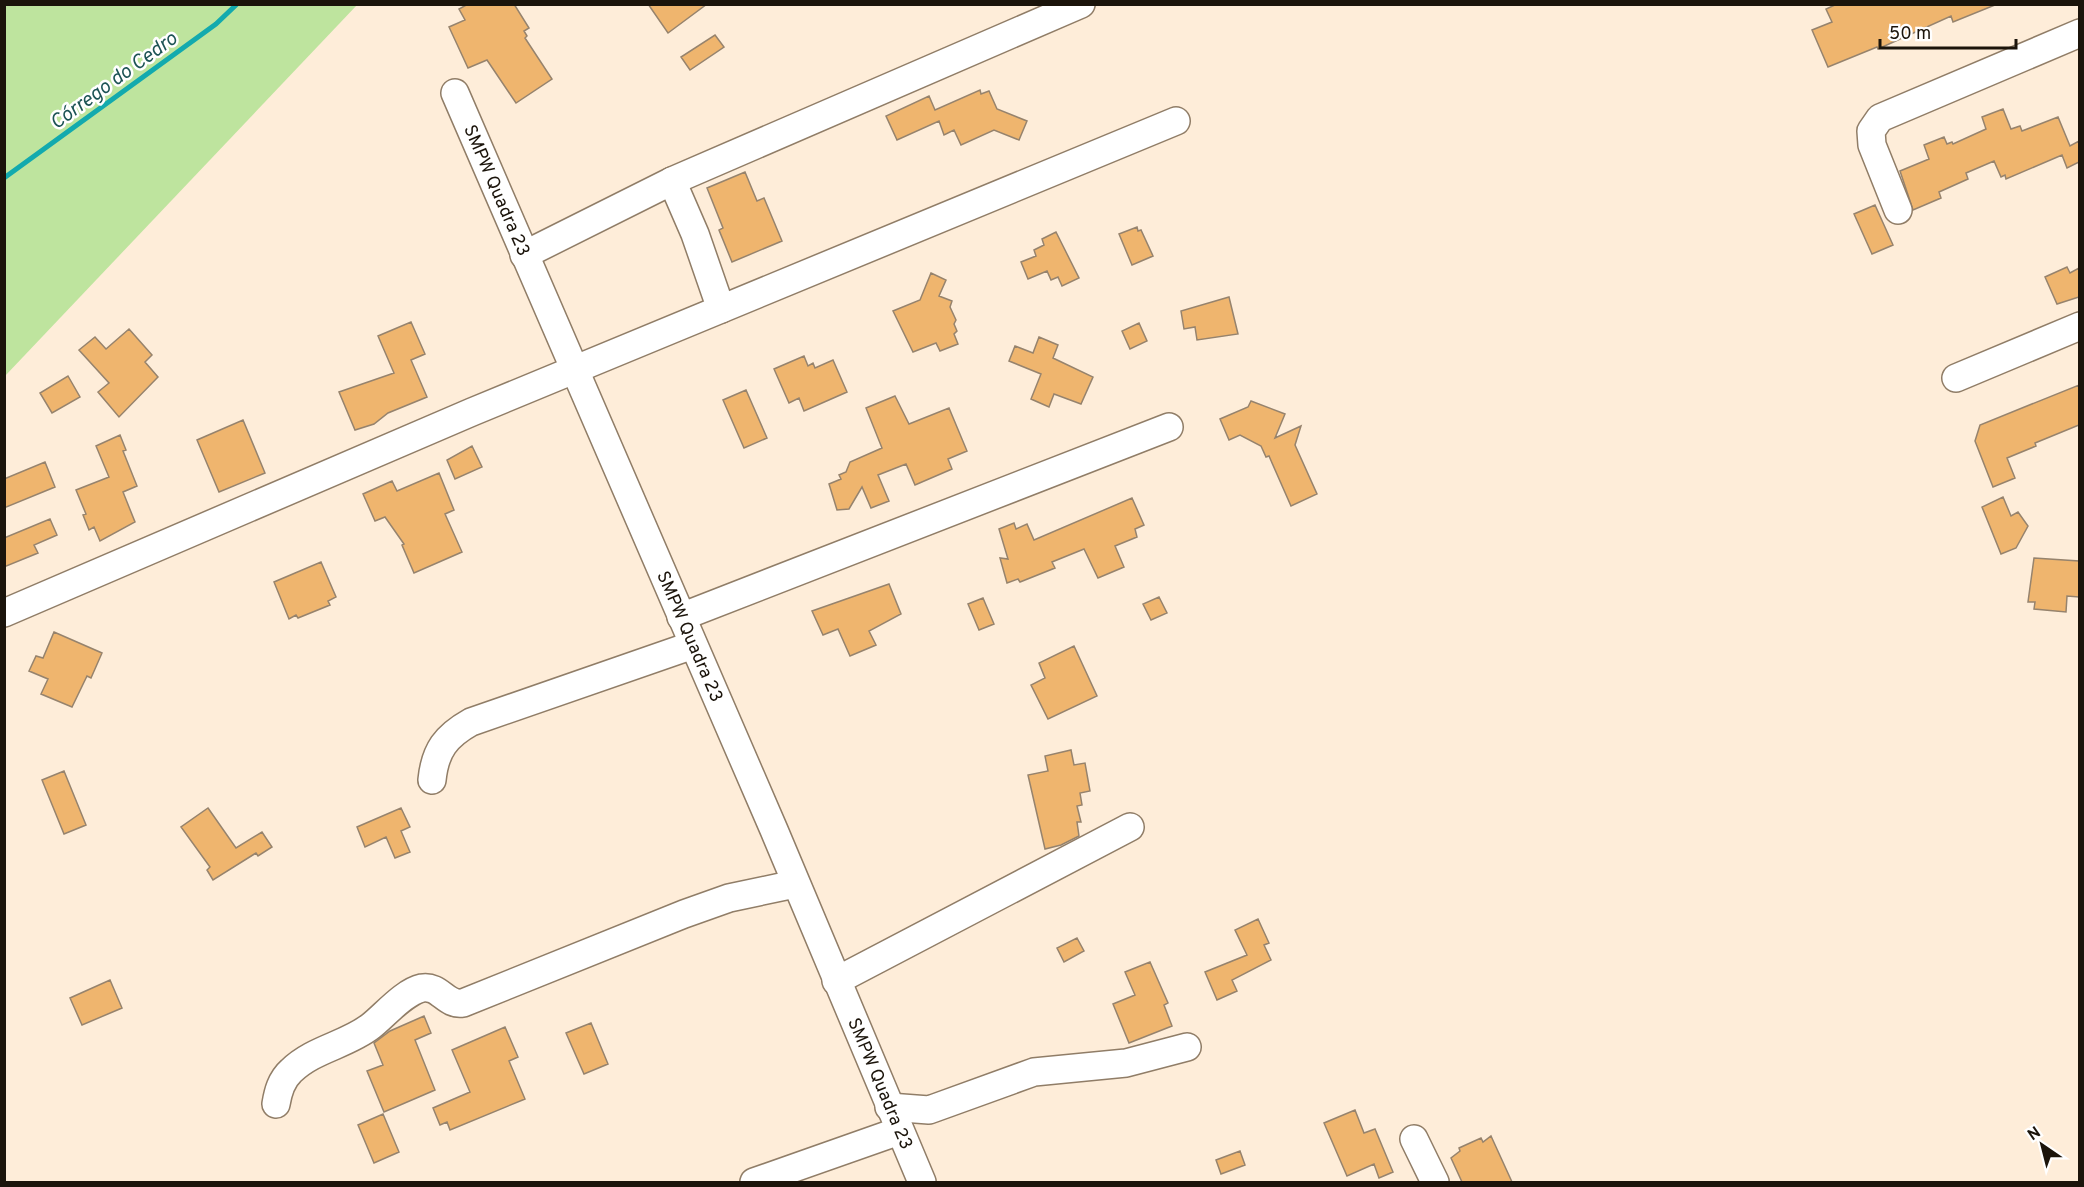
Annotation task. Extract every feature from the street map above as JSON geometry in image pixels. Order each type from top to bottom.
[{"type":"street","points":[[524,255],[672,181],[1081,4]]},
{"type":"street","points":[[1898,210],[1872,146],[1871,131],[1880,118],[2079,33]]},
{"type":"street","name":"SMPW Quadra 23","points":[[455,93],[922,1182]]},
{"type":"street","points":[[4,613],[472,412],[1176,121]]},
{"type":"street","points":[[672,181],[695,234],[721,309]]},
{"type":"street","points":[[1956,378],[2079,326]]},
{"type":"street","points":[[681,617],[1169,427]]},
{"type":"street","points":[[432,780],[434,761],[441,745],[453,732],[471,722],[693,645]]},
{"type":"street","points":[[836,981],[1130,827]]},
{"type":"street","points":[[276,1104],[282,1082],[298,1064],[360,1034],[418,989],[433,989],[448,1001],[456,1004],[463,1003],[684,914],[729,898],[795,884]]},
{"type":"street","points":[[754,1182],[899,1130],[929,1110],[1034,1072],[1126,1063],[1187,1047]]},
{"type":"street","points":[[899,1130],[929,1110]]},
{"type":"street","points":[[1414,1139],[1432,1181]]},
{"type":"green space","points":[[4,5],[357,5],[5,376]]},
{"type":"building","points":[[468,4],[514,4],[529,28],[524,31],[527,36],[525,38],[552,79],[516,103],[487,60],[468,68],[449,27],[465,20],[459,9]]},
{"type":"building","points":[[648,4],[707,4],[668,33]]},
{"type":"building","points":[[1837,4],[1995,5],[1953,22],[1951,16],[1878,49],[1877,47],[1828,67],[1812,30],[1832,22],[1826,9]]},
{"type":"building","points":[[715,35],[724,47],[690,70],[681,57]]},
{"type":"building","points":[[980,90],[981,94],[989,91],[997,109],[1027,121],[1019,140],[994,130],[961,145],[954,130],[944,135],[939,121],[897,140],[886,116],[929,96],[935,110]]},
{"type":"building","points":[[2003,109],[2011,129],[2020,126],[2022,131],[2058,117],[2070,146],[2079,141],[2079,162],[2067,168],[2062,155],[2006,179],[2005,175],[2001,177],[1994,161],[1966,173],[1968,179],[1939,192],[1941,198],[1913,210],[1900,171],[1929,159],[1924,145],[1944,137],[1947,144],[1952,142],[1953,144],[1986,129],[1982,117]]},
{"type":"building","points":[[745,172],[757,201],[764,198],[782,241],[732,262],[719,230],[723,228],[707,188]]},
{"type":"building","points":[[1875,205],[1893,245],[1872,254],[1854,214]]},
{"type":"building","points":[[1137,227],[1138,231],[1141,230],[1153,256],[1132,265],[1119,234]]},
{"type":"building","points":[[1056,232],[1079,278],[1062,286],[1058,277],[1051,280],[1047,271],[1028,279],[1021,262],[1036,256],[1034,250],[1044,245],[1042,239]]},
{"type":"building","points":[[2067,267],[2070,273],[2079,268],[2079,297],[2057,304],[2045,277]]},
{"type":"building","points":[[931,273],[946,280],[939,296],[952,301],[950,307],[956,320],[954,324],[957,331],[954,334],[958,344],[940,351],[936,343],[913,352],[893,311],[920,300]]},
{"type":"building","points":[[1229,297],[1238,334],[1197,340],[1195,327],[1184,329],[1181,311]]},
{"type":"building","points":[[411,322],[425,354],[411,360],[427,397],[388,413],[374,424],[355,430],[339,392],[394,373],[378,336]]},
{"type":"building","points":[[1139,323],[1147,341],[1130,349],[1122,331]]},
{"type":"building","points":[[129,329],[152,355],[145,362],[158,377],[119,417],[98,392],[109,383],[79,350],[95,337],[106,349]]},
{"type":"building","points":[[1039,337],[1058,345],[1053,358],[1093,377],[1081,404],[1054,394],[1049,407],[1031,399],[1041,374],[1009,361],[1015,346],[1033,353]]},
{"type":"building","points":[[804,356],[808,366],[813,363],[815,368],[833,360],[847,392],[804,411],[799,398],[789,403],[774,369]]},
{"type":"building","points":[[68,376],[80,397],[52,413],[40,393]]},
{"type":"building","points":[[2079,385],[2079,425],[2035,443],[2036,446],[2007,458],[2015,478],[1993,487],[1975,441],[1980,425]]},
{"type":"building","points":[[746,390],[767,438],[744,448],[723,400]]},
{"type":"building","points":[[895,396],[909,424],[949,408],[967,451],[948,459],[952,469],[915,485],[906,464],[878,475],[889,501],[871,508],[862,487],[849,509],[837,510],[829,484],[841,479],[839,475],[846,472],[850,462],[882,448],[866,408]]},
{"type":"building","points":[[1251,401],[1285,414],[1275,438],[1301,426],[1295,445],[1317,494],[1291,506],[1269,456],[1266,457],[1261,446],[1240,435],[1229,440],[1220,419],[1248,407]]},
{"type":"building","points":[[243,420],[265,473],[219,492],[197,440]]},
{"type":"building","points":[[120,435],[126,450],[123,451],[137,486],[123,492],[135,522],[100,541],[94,527],[89,530],[83,515],[86,514],[76,490],[109,477],[96,446]]},
{"type":"building","points":[[472,446],[482,467],[455,479],[447,460]]},
{"type":"building","points":[[45,462],[55,487],[4,508],[4,479]]},
{"type":"building","points":[[439,473],[454,510],[445,514],[462,552],[414,573],[402,545],[404,544],[385,517],[375,521],[363,494],[392,481],[397,491]]},
{"type":"building","points":[[2003,497],[2011,516],[2018,512],[2028,526],[2016,548],[2001,554],[1982,507]]},
{"type":"building","points":[[1132,498],[1144,525],[1135,529],[1137,537],[1115,546],[1124,567],[1098,578],[1084,549],[1052,562],[1055,568],[1020,582],[1018,579],[1007,583],[1000,558],[1008,559],[999,529],[1014,523],[1016,529],[1027,524],[1034,540]]},
{"type":"building","points":[[50,519],[57,535],[34,545],[38,553],[4,567],[4,538]]},
{"type":"building","points":[[2034,558],[2079,561],[2079,597],[2067,596],[2066,612],[2034,609],[2035,602],[2028,602]]},
{"type":"building","points":[[321,562],[336,597],[328,601],[330,605],[298,618],[296,615],[289,619],[274,582]]},
{"type":"building","points":[[889,584],[901,614],[869,631],[876,645],[850,656],[838,629],[823,635],[812,611]]},
{"type":"building","points":[[1159,597],[1167,613],[1151,620],[1143,604]]},
{"type":"building","points":[[983,598],[994,624],[979,630],[968,604]]},
{"type":"building","points":[[54,632],[102,653],[91,678],[87,676],[72,707],[41,694],[48,679],[29,671],[36,656],[43,658]]},
{"type":"building","points":[[1074,646],[1097,696],[1048,719],[1031,685],[1045,678],[1039,663]]},
{"type":"building","points":[[1071,750],[1074,765],[1085,763],[1090,791],[1080,793],[1082,805],[1077,806],[1081,822],[1077,822],[1079,836],[1061,845],[1045,849],[1028,775],[1048,771],[1045,756]]},
{"type":"building","points":[[64,771],[86,825],[64,834],[42,780]]},
{"type":"building","points":[[208,808],[236,848],[262,832],[272,847],[258,856],[256,853],[213,880],[207,870],[210,867],[181,827]]},
{"type":"building","points":[[401,808],[410,827],[401,831],[410,852],[395,858],[386,837],[365,847],[357,827]]},
{"type":"building","points":[[1258,919],[1269,943],[1264,945],[1271,960],[1232,980],[1237,991],[1217,1000],[1205,972],[1247,955],[1235,930]]},
{"type":"building","points":[[1077,938],[1084,951],[1064,962],[1057,948]]},
{"type":"building","points":[[1150,962],[1168,1003],[1164,1005],[1172,1026],[1129,1043],[1113,1004],[1135,995],[1125,972]]},
{"type":"building","points":[[110,980],[122,1008],[82,1025],[70,998]]},
{"type":"building","points":[[424,1016],[431,1033],[415,1040],[435,1090],[384,1112],[367,1071],[383,1065],[374,1043],[390,1031]]},
{"type":"building","points":[[591,1023],[608,1064],[584,1074],[566,1033]]},
{"type":"building","points":[[505,1027],[518,1057],[509,1061],[525,1099],[450,1130],[447,1122],[440,1125],[433,1108],[470,1092],[452,1050]]},
{"type":"building","points":[[1355,1110],[1364,1133],[1375,1129],[1393,1172],[1379,1178],[1374,1164],[1347,1176],[1324,1123]]},
{"type":"building","points":[[383,1114],[399,1152],[374,1163],[358,1125]]},
{"type":"building","points":[[1491,1136],[1512,1182],[1462,1182],[1451,1158],[1460,1151],[1459,1148],[1481,1138],[1483,1142]]},
{"type":"building","points":[[1240,1151],[1245,1165],[1221,1174],[1216,1160]]},
{"type":"waterway","name":"Córrego do Cedro","points":[[4,178],[216,24],[237,4]]}]
